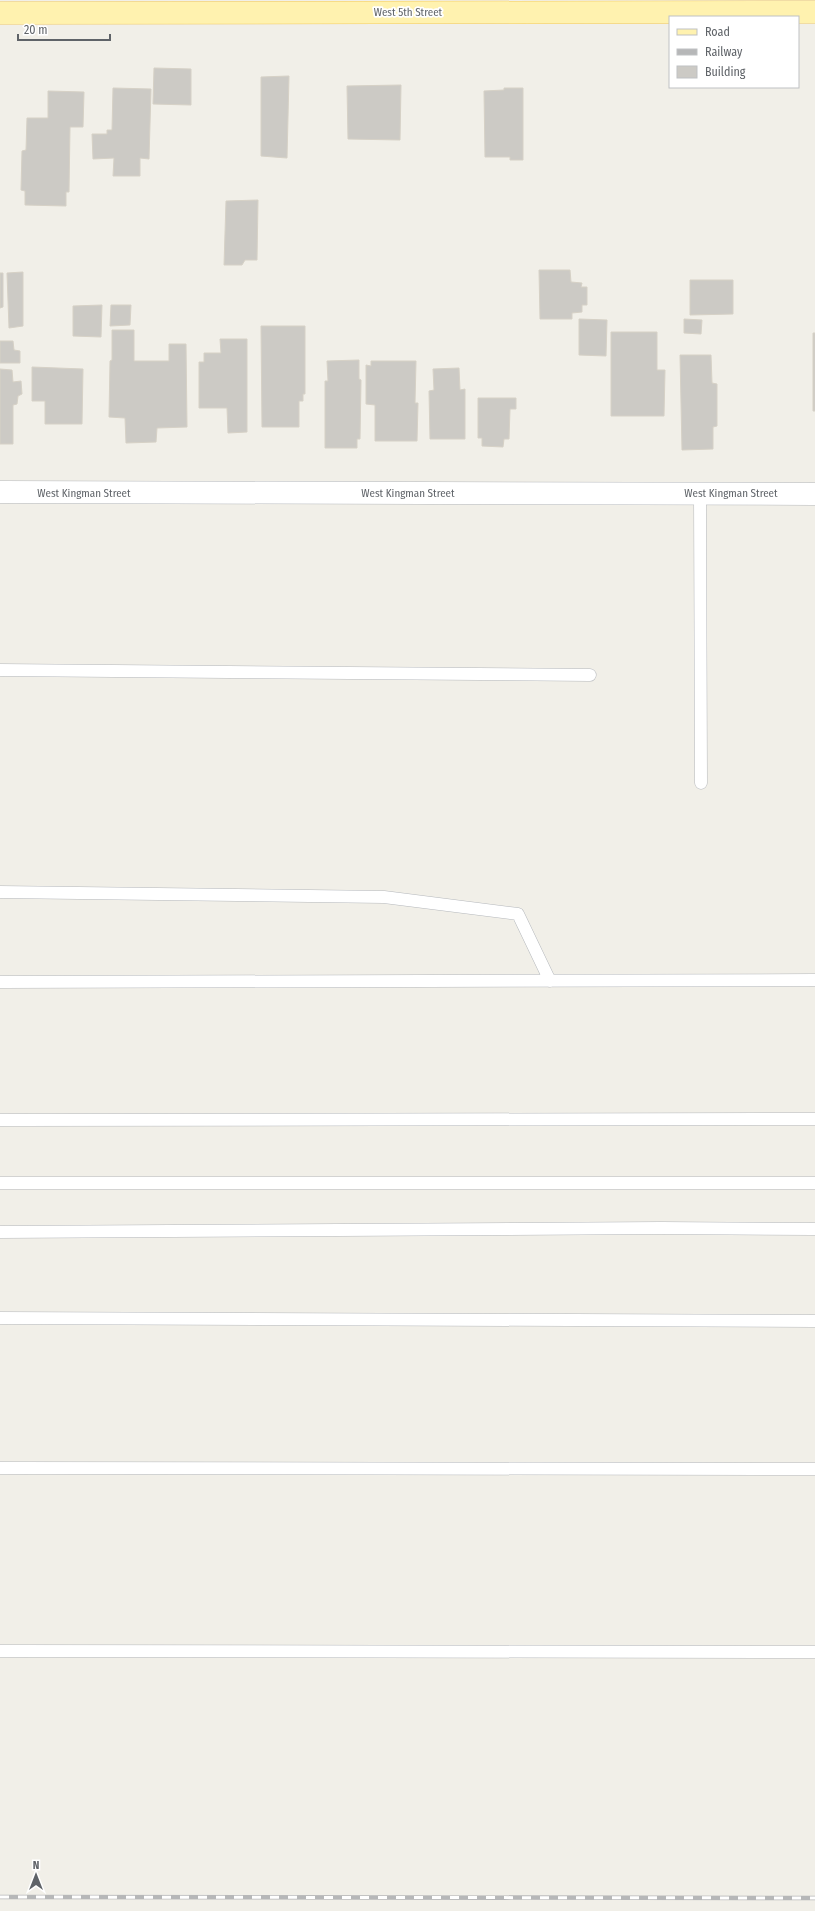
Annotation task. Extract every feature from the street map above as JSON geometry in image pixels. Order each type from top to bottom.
[{"type":"main road","name":"West 5th Street","points":[[0,13],[66,6],[745,6],[815,12]]},
{"type":"street","name":"West Kingman Street","points":[[0,492],[815,494]]},
{"type":"lane","points":[[700,493],[701,783]]},
{"type":"lane","points":[[0,670],[590,675]]},
{"type":"lane","points":[[0,892],[384,897],[518,914],[550,981]]},
{"type":"lane","points":[[0,982],[815,980]]},
{"type":"lane","points":[[0,1120],[815,1119]]},
{"type":"lane","points":[[0,1183],[815,1183]]},
{"type":"lane","points":[[0,1232],[815,1228]]},
{"type":"lane","points":[[0,1318],[815,1321]]},
{"type":"lane","points":[[0,1468],[815,1469]]},
{"type":"lane","points":[[0,1651],[815,1652]]},
{"type":"building","points":[[154,68],[191,69],[191,105],[153,104]]},
{"type":"building","points":[[289,76],[287,158],[261,156],[261,77]]},
{"type":"building","points":[[401,85],[400,140],[348,139],[347,86]]},
{"type":"building","points":[[113,88],[151,89],[149,159],[140,158],[140,176],[113,176],[114,158],[93,159],[92,134],[107,134],[107,130],[112,130]]},
{"type":"building","points":[[504,88],[523,88],[523,160],[510,160],[510,157],[485,157],[484,91],[504,90]]},
{"type":"building","points":[[48,91],[84,92],[83,127],[70,127],[69,192],[66,192],[66,206],[25,205],[25,191],[21,190],[22,151],[26,150],[27,118],[48,118]]},
{"type":"building","points":[[258,200],[257,260],[245,260],[242,265],[224,265],[226,201]]},
{"type":"building","points":[[539,270],[570,270],[571,282],[582,283],[581,287],[587,287],[587,305],[582,305],[582,312],[572,313],[572,319],[540,319]]},
{"type":"building","points":[[23,272],[23,326],[9,328],[7,273]]},
{"type":"building","points":[[0,273],[3,273],[3,307],[0,308]]},
{"type":"building","points":[[690,280],[733,280],[733,314],[690,315]]},
{"type":"building","points":[[102,305],[101,337],[73,336],[73,306]]},
{"type":"building","points":[[111,305],[131,305],[130,325],[110,326]]},
{"type":"building","points":[[579,319],[607,320],[606,356],[579,355]]},
{"type":"building","points":[[684,319],[702,320],[701,334],[684,333]]},
{"type":"building","points":[[261,326],[305,326],[305,394],[303,394],[303,401],[299,401],[299,427],[262,427]]},
{"type":"building","points":[[112,330],[134,330],[134,361],[169,361],[169,344],[186,344],[187,427],[157,428],[156,442],[126,443],[125,418],[109,417]]},
{"type":"building","points":[[611,332],[657,332],[657,370],[665,370],[664,416],[611,416]]},
{"type":"building","points":[[813,333],[815,333],[815,411],[813,411]]},
{"type":"building","points":[[220,339],[247,339],[247,432],[228,433],[227,408],[199,408],[199,362],[204,362],[204,353],[221,353]]},
{"type":"building","points":[[0,341],[13,341],[14,350],[20,351],[20,363],[0,363]]},
{"type":"building","points":[[680,355],[711,355],[712,383],[717,384],[717,426],[713,427],[713,449],[682,450]]},
{"type":"building","points":[[359,360],[359,379],[361,380],[360,439],[357,439],[357,448],[325,448],[325,381],[328,381],[327,361]]},
{"type":"building","points":[[371,361],[416,361],[415,403],[418,403],[417,441],[375,441],[375,405],[366,404],[366,365],[371,366]]},
{"type":"building","points":[[32,367],[83,369],[82,424],[45,424],[45,401],[32,401]]},
{"type":"building","points":[[459,368],[460,390],[465,389],[465,439],[430,439],[429,391],[434,390],[433,369]]},
{"type":"building","points":[[0,369],[12,370],[13,382],[21,381],[22,394],[18,396],[17,404],[13,405],[13,444],[0,444]]},
{"type":"building","points":[[478,398],[516,398],[516,409],[510,409],[509,439],[504,439],[503,447],[482,446],[482,438],[478,438]]},
{"type":"railway","points":[[0,1897],[815,1898]]}]
